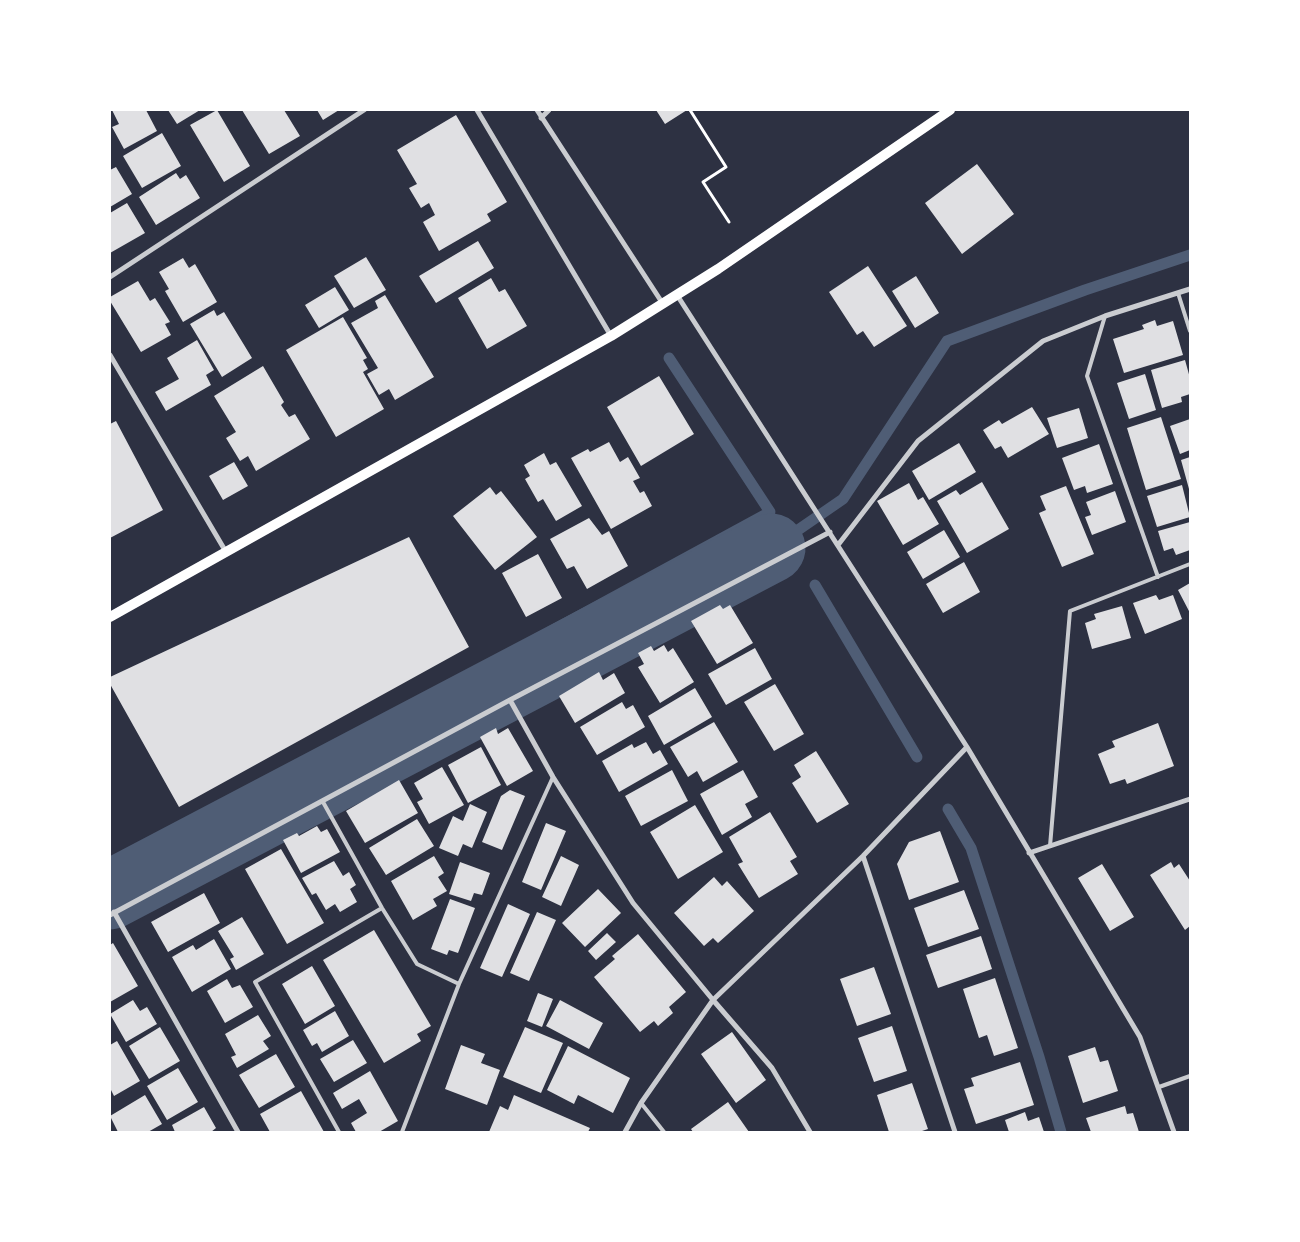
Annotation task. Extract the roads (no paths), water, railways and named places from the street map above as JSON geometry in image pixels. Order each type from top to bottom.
[{"type":"main road","points":[[110,617],[611,336],[677,295],[950,110]]},
{"type":"street","points":[[110,278],[364,110]]},
{"type":"street","points":[[477,110],[611,336]]},
{"type":"street","points":[[537,110],[663,304]]},
{"type":"street","points":[[541,118],[549,110]]},
{"type":"street","points":[[838,545],[918,441],[1043,341],[1105,316],[1190,289]]},
{"type":"street","points":[[677,295],[967,747],[1140,1037],[1174,1132]]},
{"type":"street","points":[[110,355],[226,552]]},
{"type":"street","points":[[238,1132],[112,913],[323,802],[510,700],[830,532]]},
{"type":"street","points":[[510,700],[553,777],[633,903],[772,1068],[810,1132]]},
{"type":"street","points":[[625,1132],[641,1103],[713,1000],[863,856],[967,747]]},
{"type":"street","points":[[1029,853],[1190,799]]},
{"type":"street","points":[[863,856],[955,1132]]},
{"type":"lane","points":[[1178,292],[1190,331]]},
{"type":"lane","points":[[1105,316],[1087,376],[1158,576]]},
{"type":"lane","points":[[1050,846],[1070,611],[1190,564]]},
{"type":"lane","points":[[402,1132],[459,984],[553,777]]},
{"type":"lane","points":[[323,802],[382,908],[416,964],[459,984]]},
{"type":"lane","points":[[339,1132],[255,982],[382,908]]},
{"type":"lane","points":[[1159,1087],[1190,1076]]},
{"type":"lane","points":[[641,1103],[664,1132]]},
{"type":"waterway","points":[[798,530],[843,499],[947,341],[1085,290],[1190,255]]},
{"type":"waterway","points":[[110,871],[770,512],[669,358]]},
{"type":"waterway","points":[[110,895],[771,548]]},
{"type":"waterway","points":[[815,585],[917,757]]},
{"type":"waterway","points":[[948,809],[971,848],[1039,1057],[1061,1132]]}]
